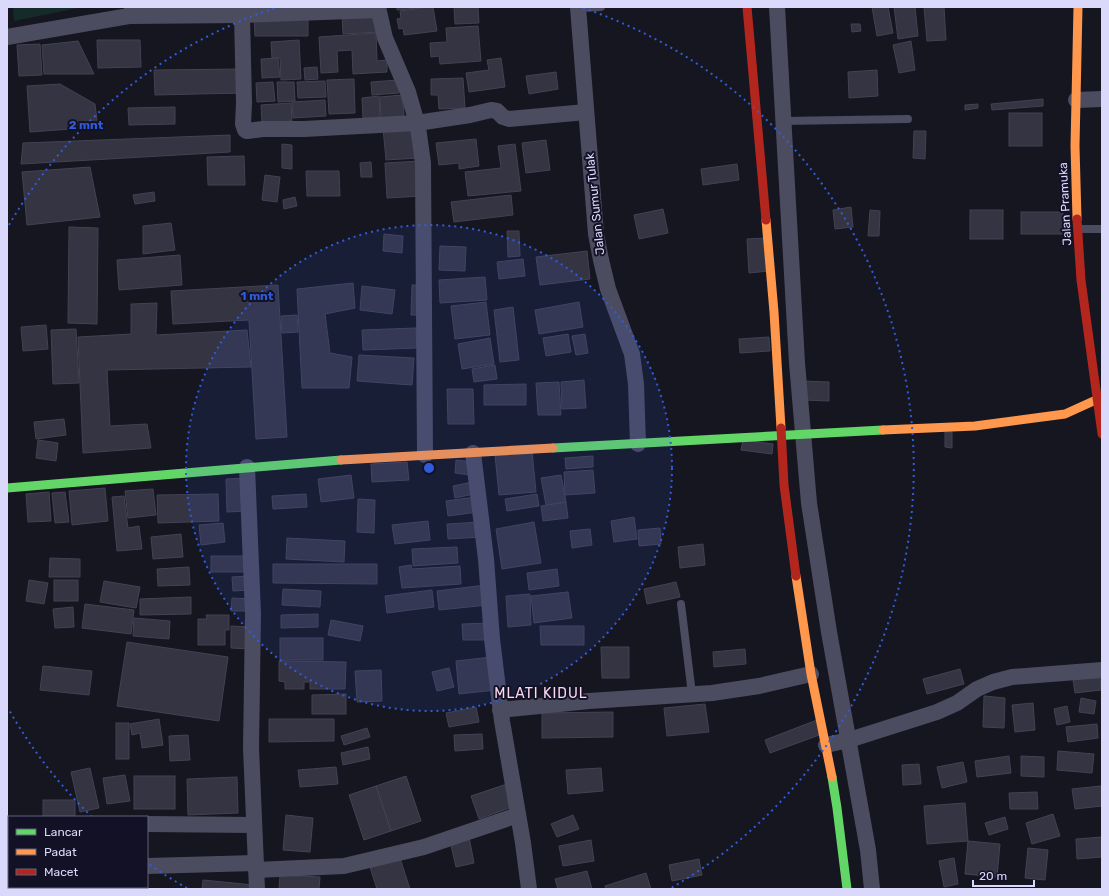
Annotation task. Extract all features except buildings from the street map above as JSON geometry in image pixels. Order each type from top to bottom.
[{"type":"street","name":"Jalan Sumur Tulak","points":[[578,7],[596,234],[608,289],[632,354],[636,384],[638,444]]},
{"type":"street","points":[[747,7],[774,312],[783,435],[784,485],[790,536],[811,674],[837,743],[868,850],[872,889]]},
{"type":"street","points":[[777,7],[801,435],[810,510],[829,632],[837,743],[837,808],[847,889]]},
{"type":"street","name":"Jalan Pramuka","points":[[1078,7],[1074,130],[1077,229],[1089,343],[1101,399],[1102,434]]},
{"type":"street","points":[[7,37],[131,12],[242,15],[378,8],[385,38],[408,92],[417,122],[423,163],[425,455]]},
{"type":"street","points":[[242,15],[244,102],[243,124],[245,130],[248,131],[417,122],[470,115],[491,110],[497,111],[503,117],[509,119],[586,112]]},
{"type":"street","points":[[1076,100],[1102,99]]},
{"type":"street","points":[[7,488],[247,467],[425,455],[975,426],[1065,414],[1101,399]]},
{"type":"street","points":[[473,452],[486,559],[492,639],[500,710],[529,889]]},
{"type":"street","points":[[247,467],[253,614],[251,748],[253,825],[257,889]]},
{"type":"street","points":[[837,743],[937,712],[957,703],[977,689],[993,682],[1012,677],[1102,670]]},
{"type":"street","points":[[500,710],[589,701],[712,693],[759,686],[811,674]]},
{"type":"street","points":[[148,866],[344,866],[424,847],[518,815]]},
{"type":"street","points":[[148,824],[253,825]]},
{"type":"lane","points":[[578,7],[601,7]]},
{"type":"lane","points":[[783,121],[908,119]]},
{"type":"lane","points":[[1077,229],[1102,229]]},
{"type":"lane","points":[[681,604],[692,694]]},
{"type":"green space","points":[[13,7],[83,7],[14,21]]},
{"type":"traffic: fast","points":[[553,448],[883,430]]},
{"type":"traffic: fast","points":[[7,488],[341,460]]},
{"type":"traffic: fast","points":[[832,777],[847,889]]},
{"type":"traffic: slow","points":[[1077,219],[1075,146],[1078,7]]},
{"type":"traffic: slow","points":[[766,220],[774,312],[781,428]]},
{"type":"traffic: slow","points":[[883,430],[975,426],[1065,414],[1098,399],[1102,399]]},
{"type":"traffic: slow","points":[[341,460],[553,448]]},
{"type":"traffic: slow","points":[[796,576],[811,674],[832,777]]},
{"type":"traffic: jam","points":[[747,7],[766,220]]},
{"type":"traffic: jam","points":[[1077,219],[1081,280],[1102,434]]},
{"type":"traffic: jam","points":[[781,428],[784,485],[796,576]]},
{"type":"district","name":"MLATI KIDUL","points":[[541,693]]}]
